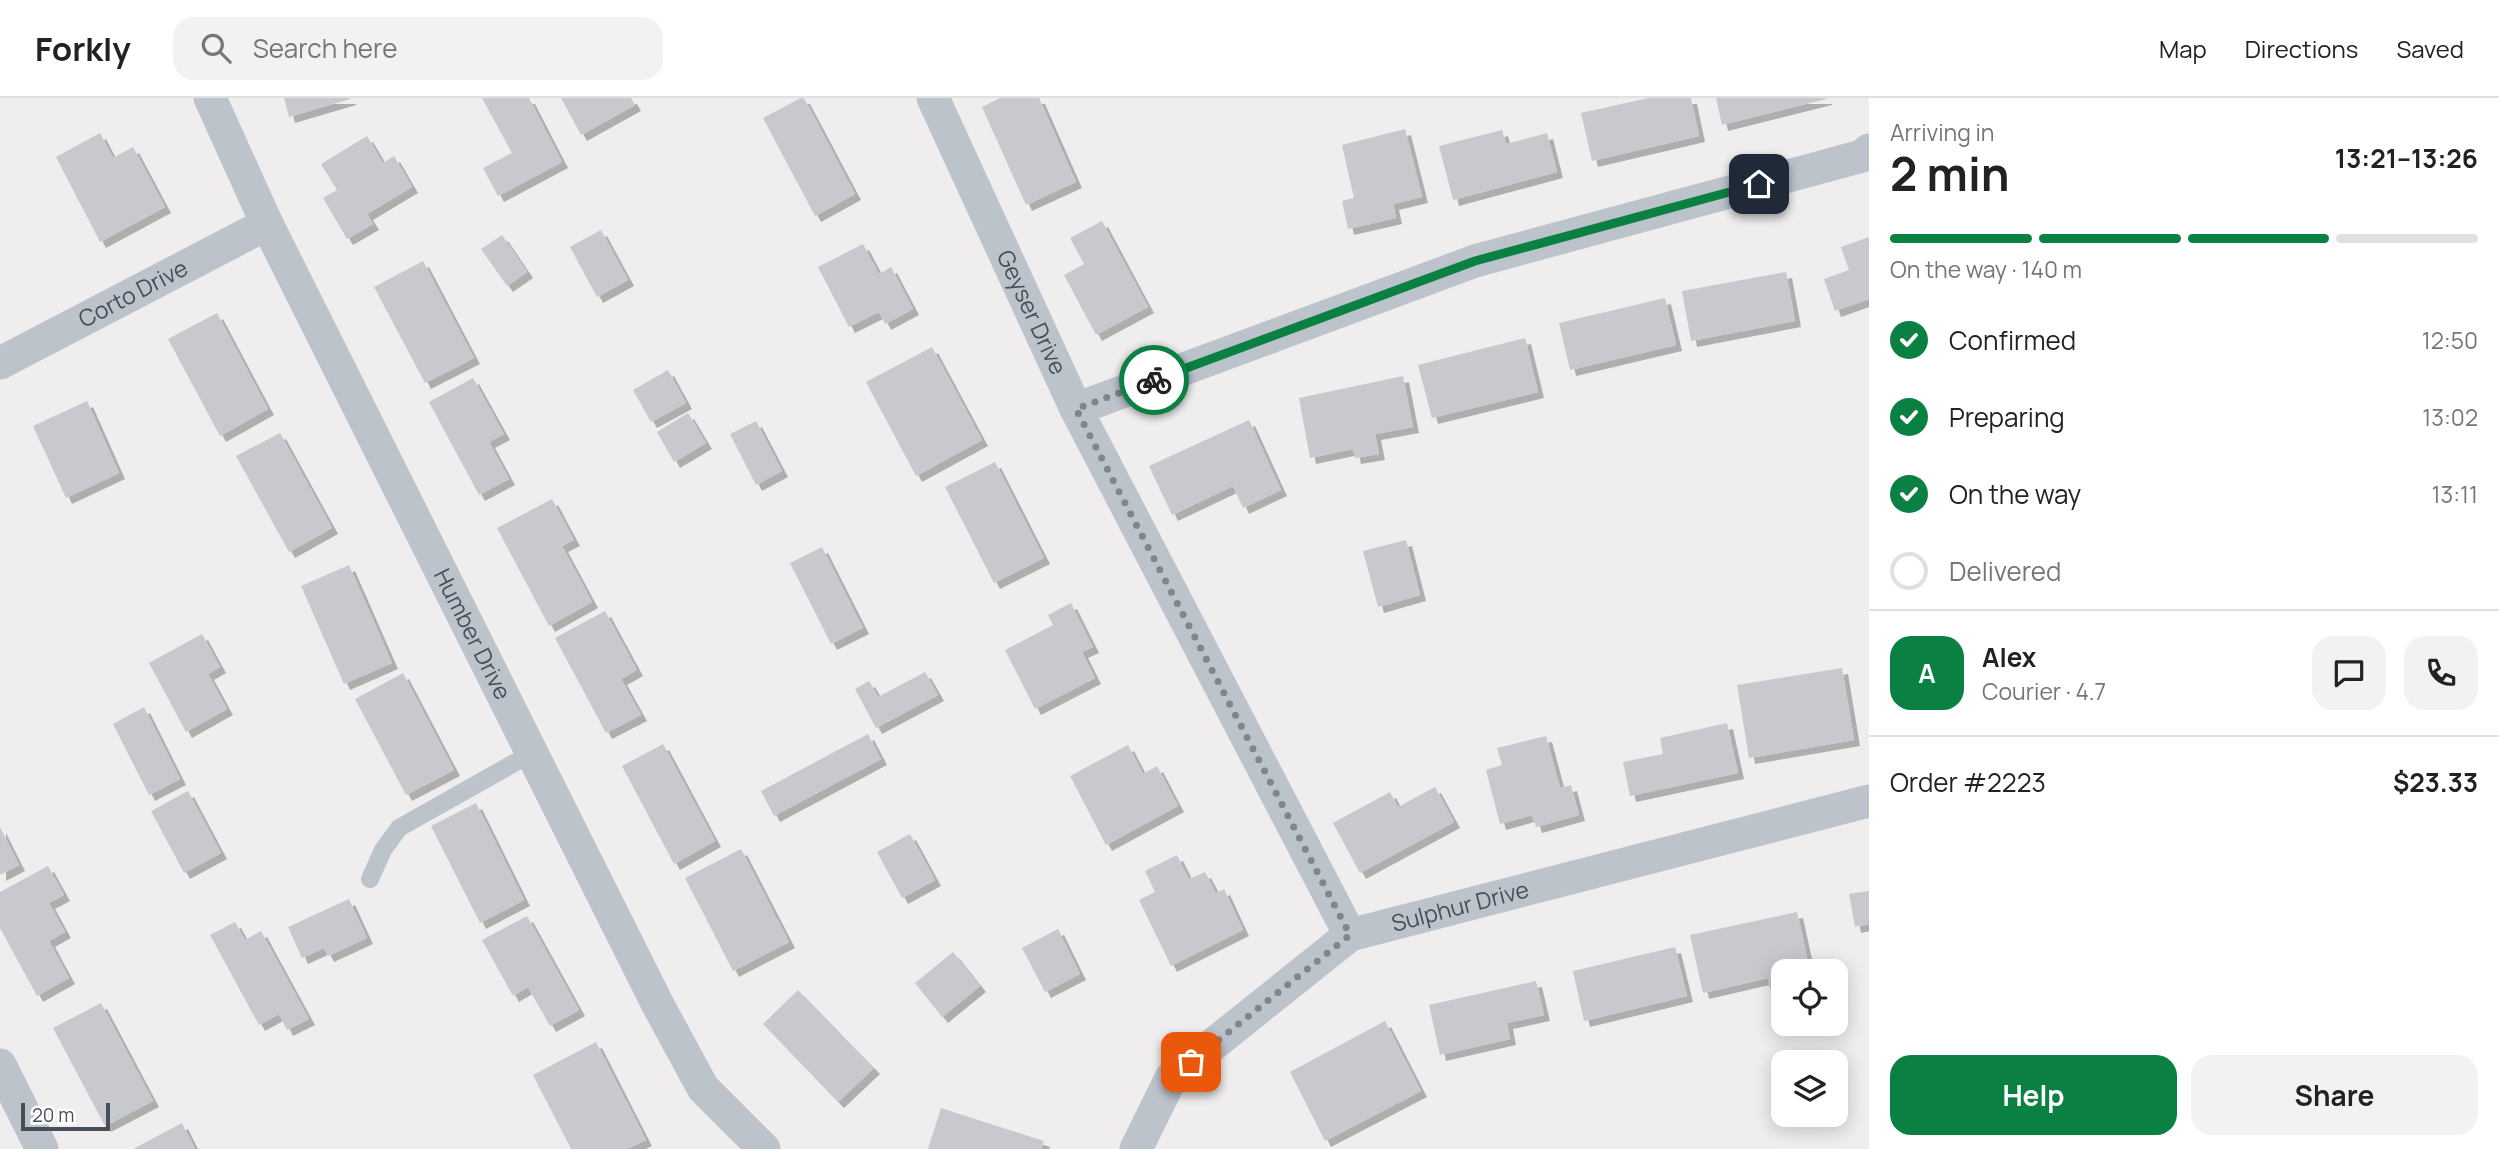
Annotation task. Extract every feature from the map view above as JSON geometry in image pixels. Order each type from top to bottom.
[{"type":"street","name":"Humber Drive","points":[[209,98],[267,224],[658,1005],[703,1088],[764,1149]]},
{"type":"street","name":"Geyser Drive","points":[[933,98],[1076,409],[1350,935]]},
{"type":"street","points":[[1076,409],[1475,261],[1862,156],[1869,150]]},
{"type":"street","name":"Corto Drive","points":[[0,363],[267,224]]},
{"type":"street","name":"Sulphur Drive","points":[[1136,1149],[1171,1078],[1350,935],[1869,801]]},
{"type":"street","points":[[0,1065],[42,1149]]},
{"type":"lane","points":[[370,879],[383,850],[399,828],[532,753]]},
{"type":"building","points":[[284,98],[350,98],[350,99],[289,117]]},
{"type":"building","points":[[482,98],[529,98],[562,162],[498,196],[483,168],[512,153]]},
{"type":"building","points":[[561,98],[631,98],[635,105],[581,135]]},
{"type":"building","points":[[804,98],[855,194],[815,216],[763,118]]},
{"type":"building","points":[[1000,98],[1039,98],[1076,182],[1026,205],[982,107]]},
{"type":"building","points":[[1648,98],[1691,98],[1699,136],[1592,161],[1581,113]]},
{"type":"building","points":[[1716,98],[1826,98],[1826,99],[1722,125]]},
{"type":"building","points":[[1405,129],[1422,197],[1393,204],[1396,218],[1348,229],[1342,201],[1354,198],[1342,145]]},
{"type":"building","points":[[1502,130],[1506,144],[1547,133],[1557,172],[1453,200],[1439,146]]},
{"type":"building","points":[[100,133],[113,158],[133,147],[165,207],[100,242],[56,157]]},
{"type":"building","points":[[367,136],[383,163],[394,156],[412,187],[367,214],[373,224],[347,239],[323,198],[337,190],[321,164]]},
{"type":"building","points":[[1102,221],[1148,307],[1096,335],[1064,275],[1084,264],[1070,238]]},
{"type":"building","points":[[601,230],[628,280],[597,297],[570,247]]},
{"type":"building","points":[[502,235],[527,272],[507,286],[481,249]]},
{"type":"building","points":[[1869,237],[1869,299],[1835,311],[1824,279],[1849,270],[1841,247]]},
{"type":"building","points":[[863,244],[879,274],[891,267],[913,309],[885,324],[879,312],[849,327],[818,267]]},
{"type":"building","points":[[423,261],[474,358],[425,383],[374,287]]},
{"type":"building","points":[[1786,272],[1795,321],[1691,341],[1682,291]]},
{"type":"building","points":[[1665,298],[1676,345],[1570,370],[1559,323]]},
{"type":"building","points":[[217,313],[268,409],[220,436],[168,339]]},
{"type":"building","points":[[1525,338],[1538,392],[1432,418],[1418,365]]},
{"type":"building","points":[[932,347],[982,440],[916,476],[866,382]]},
{"type":"building","points":[[668,370],[686,403],[651,422],[633,390]]},
{"type":"building","points":[[1403,376],[1413,427],[1375,434],[1379,454],[1355,458],[1353,449],[1310,458],[1299,398]]},
{"type":"building","points":[[473,378],[504,434],[489,442],[509,479],[479,495],[429,402]]},
{"type":"building","points":[[87,401],[119,473],[66,498],[33,426]]},
{"type":"building","points":[[688,413],[706,443],[674,462],[657,432]]},
{"type":"building","points":[[1249,420],[1281,490],[1243,508],[1233,486],[1172,515],[1149,466]]},
{"type":"building","points":[[756,421],[782,471],[756,485],[730,434]]},
{"type":"building","points":[[280,433],[332,528],[289,552],[236,456]]},
{"type":"building","points":[[995,462],[1044,558],[994,583],[945,487]]},
{"type":"building","points":[[552,499],[574,540],[562,546],[592,602],[549,626],[497,528]]},
{"type":"building","points":[[1406,540],[1420,595],[1378,607],[1363,551]]},
{"type":"building","points":[[822,547],[863,628],[831,644],[790,563]]},
{"type":"building","points":[[349,565],[392,663],[344,684],[301,586]]},
{"type":"building","points":[[1071,603],[1093,647],[1082,652],[1095,678],[1035,709],[1005,650],[1053,625],[1048,615]]},
{"type":"building","points":[[605,611],[637,670],[621,679],[641,715],[606,733],[555,638]]},
{"type":"building","points":[[202,634],[220,667],[208,674],[227,709],[186,732],[149,663]]},
{"type":"building","points":[[1842,668],[1854,740],[1749,758],[1737,685]]},
{"type":"building","points":[[925,672],[938,695],[876,728],[855,689],[869,681],[878,697]]},
{"type":"building","points":[[403,673],[454,770],[406,795],[355,699]]},
{"type":"building","points":[[144,707],[180,779],[149,795],[113,724]]},
{"type":"building","points":[[1727,723],[1738,773],[1630,796],[1623,762],[1663,754],[1660,738]]},
{"type":"building","points":[[868,734],[881,759],[774,816],[761,791]]},
{"type":"building","points":[[1546,736],[1560,788],[1571,785],[1579,815],[1536,827],[1532,815],[1500,824],[1486,770],[1502,765],[1497,748]]},
{"type":"building","points":[[663,744],[715,841],[674,864],[622,766]]},
{"type":"building","points":[[1128,745],[1143,774],[1157,766],[1178,806],[1106,845],[1070,776]]},
{"type":"building","points":[[1435,787],[1454,822],[1360,873],[1333,823],[1390,792],[1398,807]]},
{"type":"building","points":[[188,791],[221,853],[184,873],[151,811]]},
{"type":"building","points":[[476,803],[524,900],[480,923],[431,826]]},
{"type":"building","points":[[0,827],[19,865],[0,875]]},
{"type":"building","points":[[910,834],[935,880],[902,898],[877,852]]},
{"type":"building","points":[[741,849],[789,942],[733,971],[685,878]]},
{"type":"building","points":[[1177,855],[1189,879],[1205,872],[1216,893],[1224,889],[1243,930],[1171,966],[1139,900],[1155,892],[1145,871]]},
{"type":"building","points":[[48,866],[64,895],[49,903],[65,932],[49,941],[69,978],[37,996],[0,928],[0,892]]},
{"type":"building","points":[[1869,891],[1869,924],[1855,927],[1849,894]]},
{"type":"building","points":[[349,899],[367,938],[328,956],[324,948],[302,958],[288,927]]},
{"type":"building","points":[[1797,912],[1807,959],[1771,959],[1771,989],[1768,978],[1703,993],[1690,935]]},
{"type":"building","points":[[527,916],[579,1010],[550,1026],[528,987],[513,996],[482,940]]},
{"type":"building","points":[[235,922],[245,940],[261,931],[309,1019],[287,1030],[279,1014],[259,1025],[210,935]]},
{"type":"building","points":[[1058,929],[1080,974],[1045,992],[1022,948]]},
{"type":"building","points":[[1675,947],[1687,996],[1584,1021],[1573,971]]},
{"type":"building","points":[[953,952],[980,986],[942,1017],[915,983]]},
{"type":"building","points":[[1536,981],[1544,1015],[1507,1023],[1510,1039],[1440,1055],[1429,1005]]},
{"type":"building","points":[[798,990],[874,1068],[838,1102],[763,1024]]},
{"type":"building","points":[[101,1003],[153,1101],[105,1126],[53,1028]]},
{"type":"building","points":[[1385,1021],[1421,1091],[1325,1141],[1290,1072]]},
{"type":"building","points":[[596,1042],[646,1140],[627,1149],[571,1149],[533,1075]]},
{"type":"building","points":[[941,1108],[1044,1141],[1041,1149],[928,1149]]},
{"type":"building","points":[[182,1123],[195,1149],[133,1149]]},
{"type":"way so far","points":[[1154,380],[1076,409],[1350,935],[1191,1062]]},
{"type":"route","points":[[1154,380],[1475,261],[1759,184]]}]
